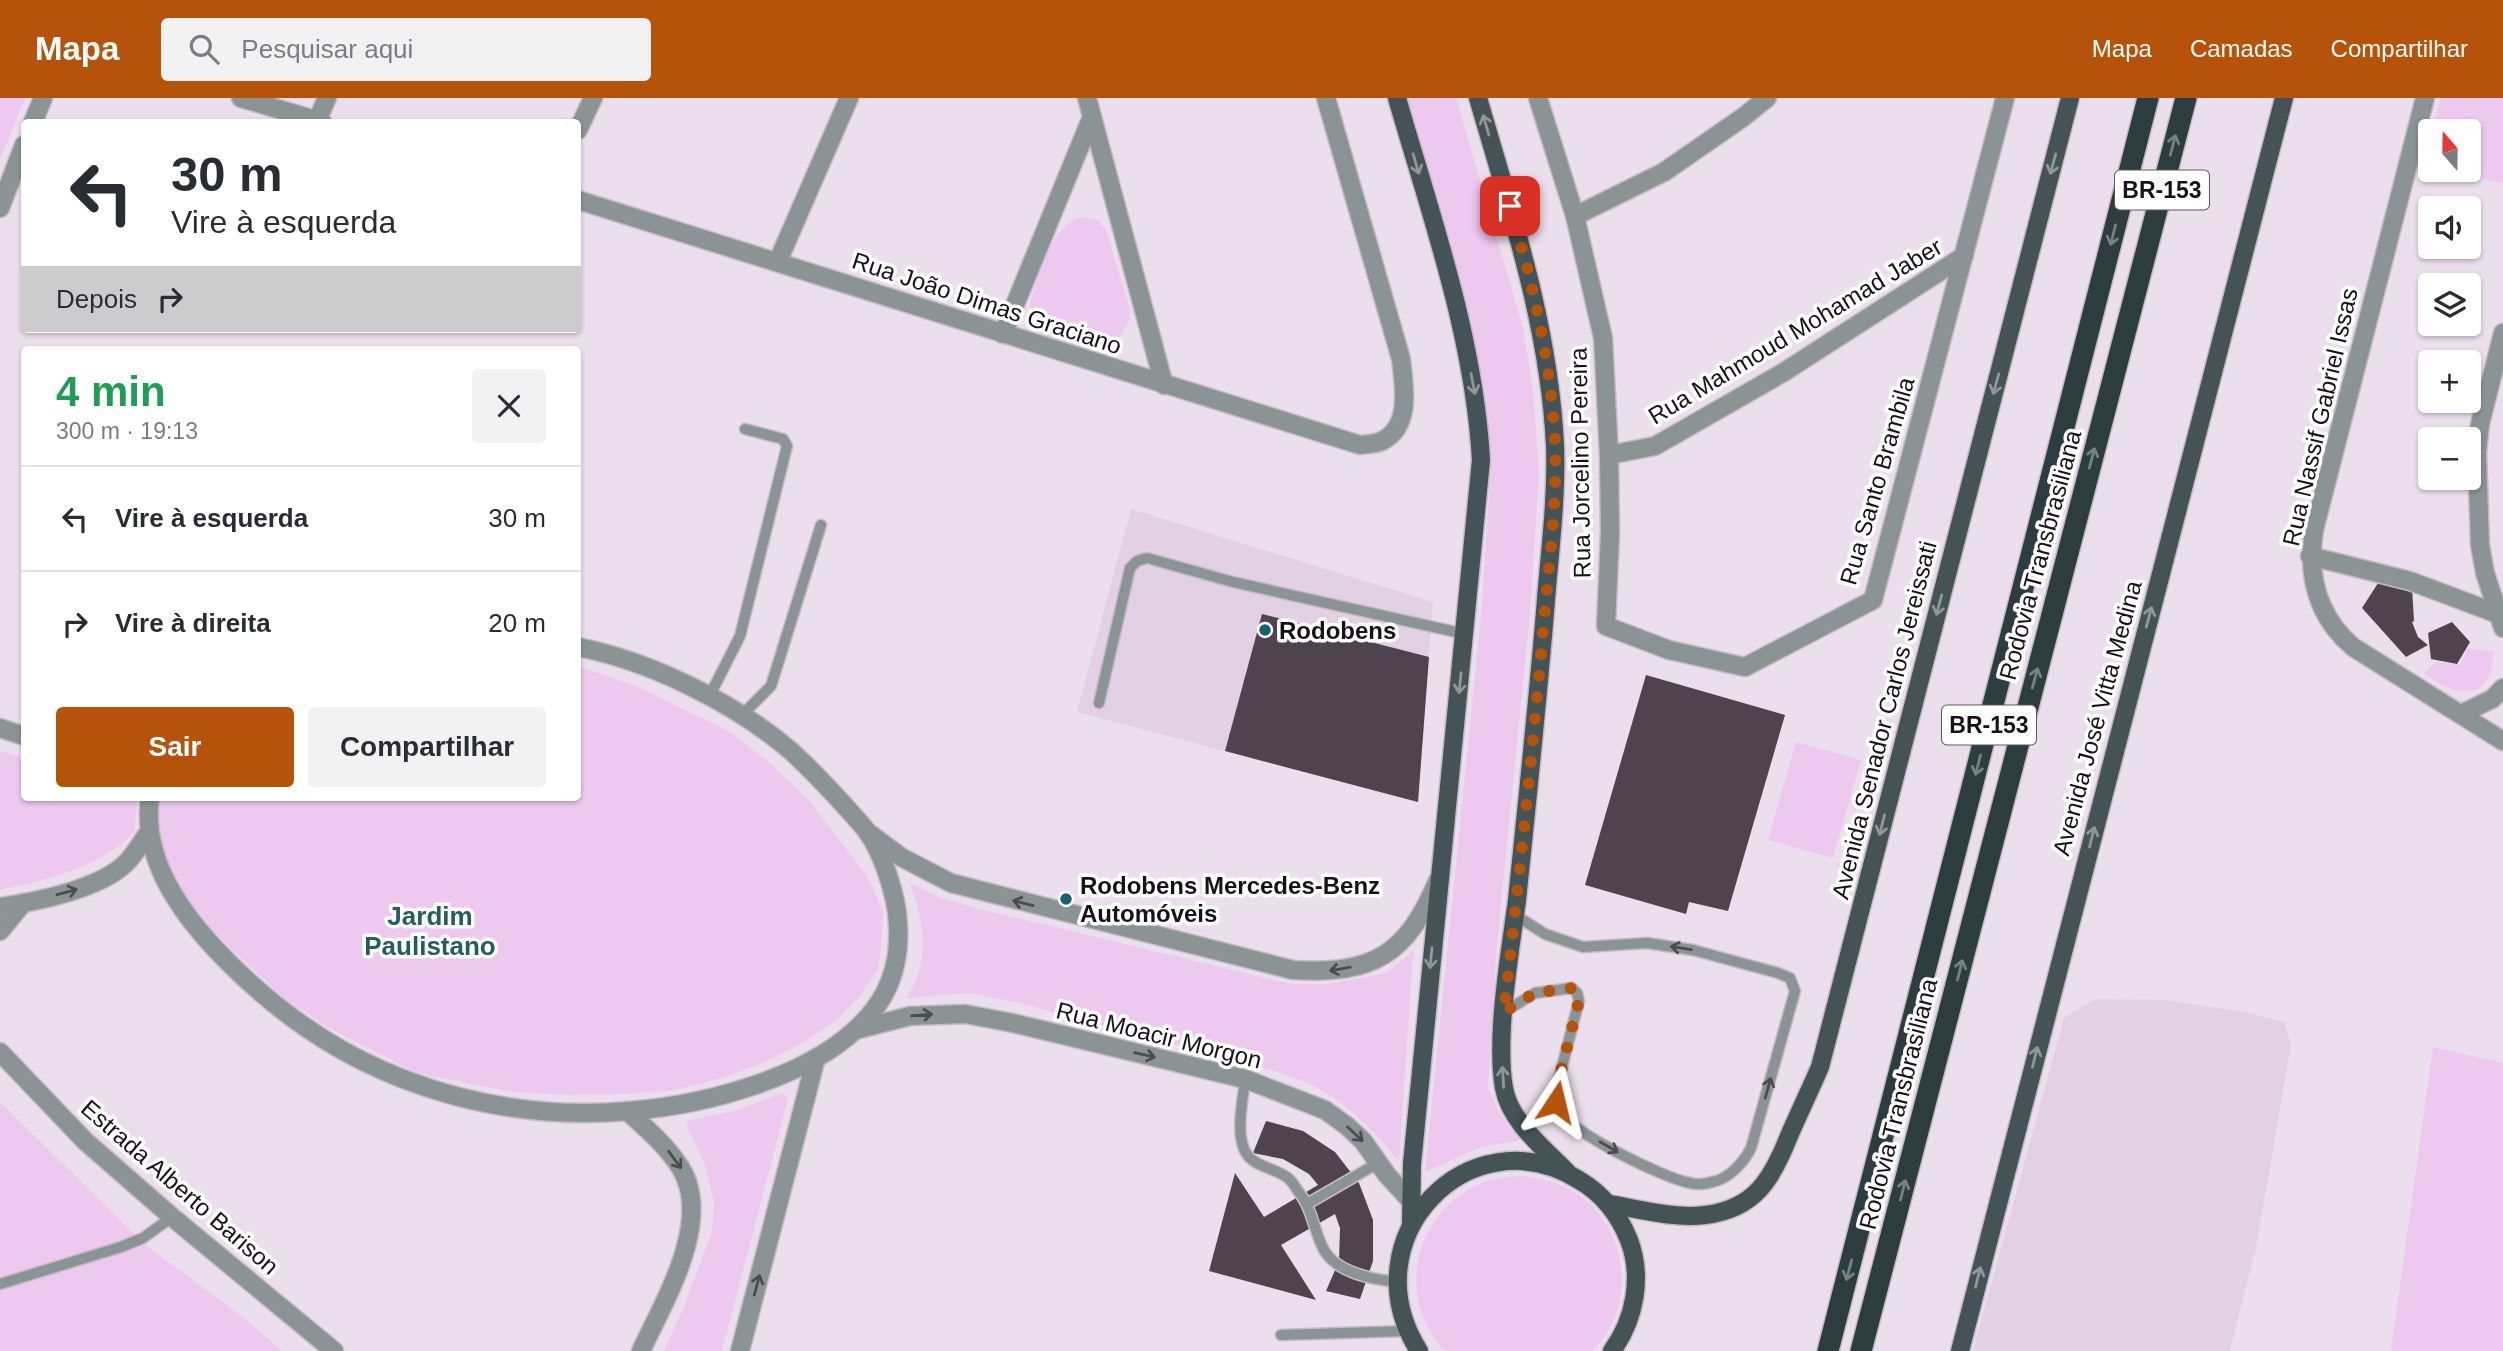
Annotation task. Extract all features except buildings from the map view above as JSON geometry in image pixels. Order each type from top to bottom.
[{"type":"highway","name":"Rodovia Transbrasiliana","points":[[1828,1351],[2148,98]]},
{"type":"highway","name":"Rodovia Transbrasiliana","points":[[1861,1351],[2186,98]]},
{"type":"main road","points":[[1396,98],[1454,298],[1478,410],[1481,460],[1438,880],[1410,1200],[1411,1223]]},
{"type":"main road","points":[[1478,98],[1522,247],[1540,323],[1550,384],[1555,447],[1552,526],[1535,729],[1504,1012],[1504,1090],[1518,1120],[1566,1172]]},
{"type":"main road","name":"Avenida Senador Carlos Jereissati","points":[[1609,1204],[1671,1214],[1704,1215],[1734,1208],[1749,1199],[1768,1182],[1781,1160],[1820,1067],[2070,98]]},
{"type":"main road","name":"Avenida José Vitta Medina","points":[[1960,1351],[2284,98]]},
{"type":"main road","points":[[1419,1351],[1408,1331],[1398,1299],[1396,1282],[1400,1252],[1411,1223],[1426,1202],[1445,1185],[1467,1172],[1491,1164],[1530,1162],[1566,1172],[1589,1186],[1609,1204],[1623,1226],[1632,1250],[1636,1275],[1634,1301],[1627,1326],[1614,1350]]},
{"type":"street","points":[[34,119],[43,98]]},
{"type":"street","points":[[241,98],[309,119]]},
{"type":"street","points":[[320,119],[327,98]]},
{"type":"street","points":[[581,124],[593,98]]},
{"type":"street","points":[[778,261],[849,98]]},
{"type":"street","points":[[1087,98],[1164,385]]},
{"type":"street","name":"Rua João Dimas Graciano","points":[[581,202],[778,261],[1360,445],[1382,441],[1397,429],[1404,408],[1401,359],[1326,98]]},
{"type":"street","name":"Rua Jorcelino Pereira","points":[[1538,98],[1575,216],[1602,338],[1609,456],[1610,533],[1606,626]]},
{"type":"street","points":[[1575,216],[1664,172],[1767,98]]},
{"type":"street","name":"Rua Santo Brambila","points":[[1606,626],[1669,650],[1745,667],[1873,600],[2005,98]]},
{"type":"street","name":"Rua Nassif Gabriel Issas","points":[[2425,98],[2314,530],[2310,555],[2318,599],[2337,634],[2353,647],[2503,741]]},
{"type":"street","points":[[1003,334],[1091,119]]},
{"type":"street","points":[[0,208],[21,153]]},
{"type":"street","name":"Rua Mahmoud Mohamad Jaber","points":[[1609,456],[1655,446],[1784,372],[1964,256]]},
{"type":"street","points":[[2501,621],[2485,573],[2480,545],[2477,453],[2480,424],[2503,333]]},
{"type":"street","points":[[2310,555],[2410,581],[2501,621]]},
{"type":"street","points":[[581,648],[652,670],[742,715],[789,750],[869,832],[901,858],[951,883],[984,893],[1293,970],[1325,972],[1356,967],[1399,945],[1425,911],[1438,880]]},
{"type":"street","points":[[2461,714],[2493,699],[2503,688]]},
{"type":"street","points":[[0,728],[21,735]]},
{"type":"street","points":[[150,801],[147,818],[156,860],[182,908],[207,941],[279,1010],[368,1065],[461,1097],[510,1108],[560,1112],[628,1111],[681,1105],[735,1090],[816,1058],[855,1030],[869,1017],[886,992],[896,965],[899,939],[897,908],[885,869],[869,832]]},
{"type":"street","points":[[0,907],[77,890],[110,874],[126,863],[149,831]]},
{"type":"street","points":[[0,931],[23,904]]},
{"type":"street","name":"Rua Moacir Morgon","points":[[855,1030],[910,1016],[965,1014],[1245,1079],[1325,1110],[1363,1141],[1410,1200]]},
{"type":"street","name":"Estrada Alberto Barison","points":[[0,1052],[85,1141],[334,1351]]},
{"type":"street","points":[[740,1351],[816,1058]]},
{"type":"street","points":[[628,1111],[670,1153],[681,1169],[690,1194],[692,1220],[682,1258],[641,1351]]},
{"type":"lane","points":[[709,697],[740,636],[787,446],[783,439],[745,429]]},
{"type":"lane","points":[[742,715],[771,686],[821,525]]},
{"type":"lane","points":[[1099,703],[1129,568],[1137,561],[1147,558],[1233,582],[1465,634]]},
{"type":"lane","points":[[1504,1012],[1535,993],[1572,988],[1579,1001],[1556,1090],[1560,1113],[1594,1139],[1641,1166],[1692,1184],[1724,1179],[1746,1159],[1795,991],[1790,978],[1778,973],[1693,950],[1647,943],[1583,947],[1545,934],[1515,915]]},
{"type":"lane","points":[[1245,1079],[1241,1137],[1245,1152],[1258,1164],[1288,1178],[1307,1204],[1324,1250],[1333,1261],[1348,1270],[1396,1282]]},
{"type":"lane","points":[[1307,1204],[1378,1163]]},
{"type":"lane","points":[[0,1284],[121,1247],[143,1238],[172,1217]]},
{"type":"lane","points":[[1281,1335],[1408,1331]]},
{"type":"shaded area","points":[[0,98],[25,98],[0,160]]},
{"type":"shaded area","points":[[1406,98],[1456,98],[1523,328],[1533,391],[1539,473],[1530,612],[1497,943],[1488,1088],[1500,1114],[1520,1140],[1481,1147],[1425,1172],[1481,616],[1490,484],[1487,429],[1479,375]]},
{"type":"shaded area","points":[[2441,98],[2503,98],[2503,183],[2482,178],[2482,119],[2435,119]]},
{"type":"shaded area","points":[[1081,217],[1098,220],[1106,230],[1129,307],[1130,319],[1116,344],[1095,351],[1072,347],[1048,338],[1035,326],[1030,309],[1038,279],[1054,240],[1071,222]]},
{"type":"shaded area","name":"Rodobens","points":[[1131,509],[1433,602],[1418,802],[1077,712]]},
{"type":"shaded area","points":[[2467,649],[2493,651],[2490,674],[2482,686],[2468,691],[2455,690],[2424,673],[2436,662],[2460,665]]},
{"type":"shaded area","points":[[581,667],[636,686],[729,731],[770,763],[811,803],[867,876],[883,911],[878,968],[859,997],[836,1021],[799,1045],[761,1064],[722,1078],[675,1090],[626,1094],[513,1092],[417,1073],[331,1029],[287,1001],[217,935],[191,904],[172,876],[159,845],[156,801],[581,801]]},
{"type":"shaded area","points":[[1796,742],[1861,760],[1833,858],[1768,840]]},
{"type":"shaded area","points":[[0,751],[21,757],[21,801],[138,801],[134,832],[120,845],[72,871],[0,890]]},
{"type":"shaded area","points":[[910,883],[939,897],[980,909],[1291,984],[1329,984],[1386,973],[1413,952],[1399,1161],[1371,1130],[1340,1102],[1311,1085],[1274,1071],[1012,1001],[968,993],[906,998],[919,971],[923,942],[919,912]]},
{"type":"shaded area","points":[[2095,999],[2166,1000],[2244,1012],[2284,1022],[2291,1045],[2256,1248],[2230,1351],[1973,1351],[2064,1018]]},
{"type":"shaded area","points":[[2433,1047],[2503,1063],[2503,1351],[2391,1351]]},
{"type":"shaded area","points":[[782,1093],[788,1099],[722,1351],[664,1351],[684,1307],[712,1231],[714,1202],[704,1162],[686,1125],[688,1121],[737,1110]]},
{"type":"shaded area","points":[[0,1102],[148,1247],[243,1317],[282,1351],[0,1351]]},
{"type":"shaded area","points":[[1522,1176],[1548,1181],[1572,1191],[1587,1201],[1601,1217],[1612,1235],[1622,1275],[1621,1296],[1615,1316],[1606,1335],[1592,1351],[1445,1351],[1430,1330],[1420,1308],[1416,1284],[1418,1261],[1425,1239],[1437,1218],[1454,1200],[1475,1186],[1504,1177]]},
{"type":"place","name":"Rodobens","points":[[1265,630]]},
{"type":"place","name":"Rodobens Mercedes-Benz Automóveis","points":[[1066,899]]},
{"type":"district","name":"Jardim Paulistano","points":[[430,931]]},
{"type":"route","points":[[1510,206],[1540,323],[1550,384],[1555,447],[1552,526],[1531,769],[1504,1012],[1535,993],[1572,988],[1577,993],[1579,1001],[1556,1090],[1556,1102]]}]
